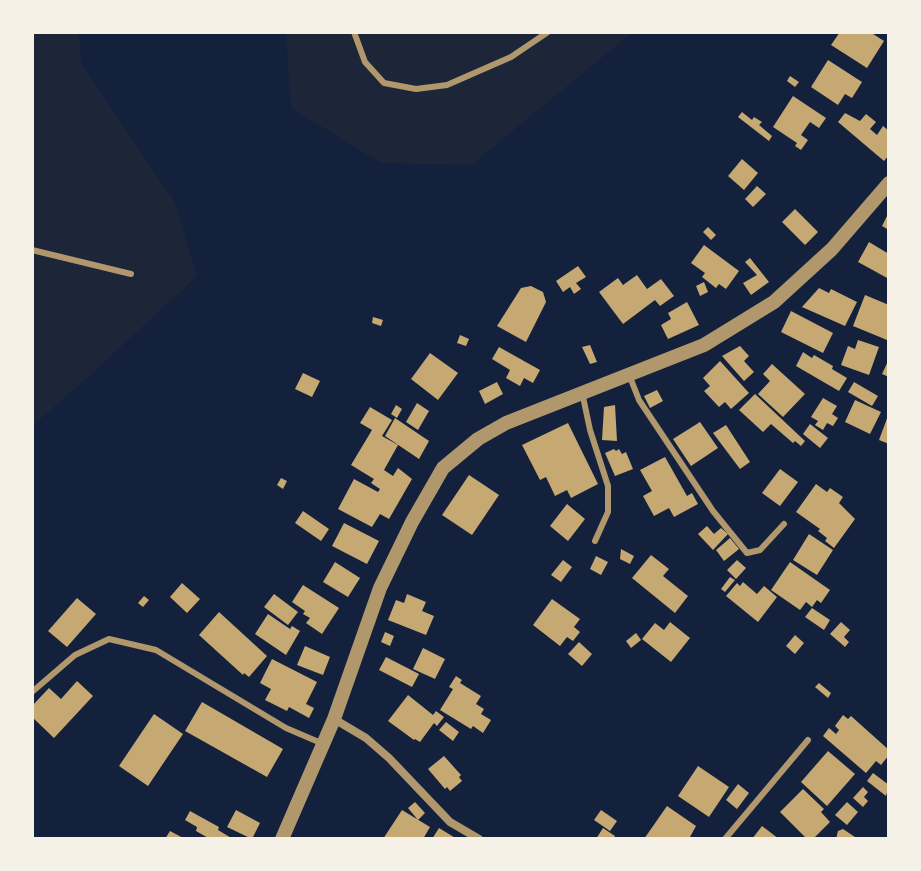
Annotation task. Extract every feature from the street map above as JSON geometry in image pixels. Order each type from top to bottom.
[{"type":"street","points":[[282,839],[334,719],[380,588],[443,468],[478,439],[506,423],[704,345],[774,302],[832,249],[889,183]]},
{"type":"street","points":[[334,719],[366,738],[450,822],[479,839]]},
{"type":"lane","points":[[354,32],[365,62],[384,83],[416,89],[447,85],[511,57],[548,32]]},
{"type":"lane","points":[[32,250],[131,274]]},
{"type":"lane","points":[[628,374],[639,400],[713,511],[747,553],[760,550],[784,524]]},
{"type":"lane","points":[[582,392],[590,430],[608,486],[608,512],[595,541]]},
{"type":"lane","points":[[32,692],[75,655],[109,639],[156,650],[286,728],[323,744]]},
{"type":"lane","points":[[725,839],[808,740]]},
{"type":"shaded area","points":[[32,32],[79,32],[81,64],[174,201],[197,276],[32,426]]},
{"type":"shaded area","points":[[286,32],[633,32],[471,165],[381,163],[291,108]]},
{"type":"building","points":[[840,32],[870,32],[884,41],[867,68],[831,45]]},
{"type":"building","points":[[828,60],[862,82],[852,98],[845,94],[838,105],[811,87]]},
{"type":"building","points":[[790,76],[799,82],[795,87],[787,81]]},
{"type":"building","points":[[793,96],[826,118],[819,128],[810,122],[801,135],[808,140],[801,150],[795,146],[797,143],[773,127]]},
{"type":"building","points":[[742,112],[752,120],[754,117],[762,122],[759,125],[772,136],[769,141],[738,117]]},
{"type":"building","points":[[845,113],[860,121],[866,114],[876,122],[870,129],[877,135],[883,126],[889,131],[889,155],[884,161],[838,122]]},
{"type":"building","points":[[742,159],[758,173],[744,190],[728,176]]},
{"type":"building","points":[[757,186],[766,194],[753,207],[745,199]]},
{"type":"building","points":[[795,209],[818,232],[805,245],[782,222]]},
{"type":"building","points":[[889,212],[889,230],[882,226]]},
{"type":"building","points":[[708,227],[716,235],[711,240],[703,232]]},
{"type":"building","points":[[869,242],[889,254],[889,279],[858,262]]},
{"type":"building","points":[[704,245],[739,271],[726,289],[719,284],[716,288],[702,277],[705,273],[691,263]]},
{"type":"building","points":[[750,258],[769,282],[751,295],[743,283],[757,275],[745,262]]},
{"type":"building","points":[[578,266],[586,277],[576,283],[581,289],[574,294],[570,287],[563,292],[556,281]]},
{"type":"building","points":[[637,275],[647,289],[661,279],[674,296],[660,306],[655,300],[623,324],[599,292],[618,278],[623,285]]},
{"type":"building","points":[[704,282],[708,292],[700,296],[696,286]]},
{"type":"building","points":[[531,286],[543,292],[546,302],[526,342],[497,326],[521,288]]},
{"type":"building","points":[[819,288],[829,293],[831,289],[857,302],[845,326],[802,307]]},
{"type":"building","points":[[865,295],[889,305],[887,340],[853,326]]},
{"type":"building","points":[[687,302],[699,325],[668,339],[661,325],[671,319],[668,313]]},
{"type":"building","points":[[791,311],[833,333],[823,353],[781,332]]},
{"type":"building","points":[[373,317],[383,320],[381,326],[372,323]]},
{"type":"building","points":[[460,335],[469,339],[466,346],[457,343]]},
{"type":"building","points":[[858,340],[879,347],[869,375],[841,365],[848,346],[855,349]]},
{"type":"building","points":[[590,345],[597,362],[590,364],[582,347]]},
{"type":"building","points":[[740,346],[749,356],[744,361],[754,372],[744,381],[722,356]]},
{"type":"building","points":[[499,347],[540,370],[533,383],[524,378],[520,386],[506,378],[510,370],[492,359]]},
{"type":"building","points":[[803,352],[833,366],[832,369],[847,378],[839,391],[796,366]]},
{"type":"building","points":[[430,353],[458,373],[438,400],[411,379]]},
{"type":"building","points":[[889,359],[889,377],[882,374]]},
{"type":"building","points":[[720,361],[749,393],[731,409],[725,402],[719,407],[704,391],[710,386],[703,378]]},
{"type":"building","points":[[772,364],[805,394],[783,417],[758,394],[770,381],[763,374]]},
{"type":"building","points":[[303,373],[320,381],[312,397],[295,389]]},
{"type":"building","points":[[497,382],[503,394],[485,404],[479,391]]},
{"type":"building","points":[[854,382],[878,396],[872,406],[848,392]]},
{"type":"building","points":[[657,390],[663,401],[650,408],[644,396]]},
{"type":"building","points":[[755,394],[805,441],[801,446],[771,424],[763,432],[739,410]]},
{"type":"building","points":[[823,398],[837,406],[832,414],[838,418],[833,426],[827,423],[823,430],[815,425],[818,421],[811,417]]},
{"type":"building","points":[[855,400],[881,412],[870,434],[845,422]]},
{"type":"building","points":[[417,403],[429,411],[418,430],[406,422]]},
{"type":"building","points":[[396,405],[402,409],[397,418],[391,414]]},
{"type":"building","points":[[615,405],[617,441],[602,440],[604,407]]},
{"type":"building","points":[[370,407],[392,420],[382,436],[398,445],[384,470],[393,476],[398,468],[412,479],[389,519],[380,514],[372,527],[338,509],[354,479],[378,492],[380,489],[371,483],[374,479],[351,465],[372,430],[360,423]]},
{"type":"building","points":[[889,413],[889,444],[879,440]]},
{"type":"building","points":[[395,418],[429,441],[419,459],[385,436]]},
{"type":"building","points":[[700,422],[718,448],[691,466],[673,439]]},
{"type":"building","points":[[568,423],[598,484],[571,498],[567,490],[555,496],[546,477],[540,480],[522,445]]},
{"type":"building","points":[[810,424],[828,438],[820,448],[803,434]]},
{"type":"building","points":[[726,425],[750,462],[740,469],[713,433]]},
{"type":"building","points":[[619,449],[622,454],[626,452],[633,469],[615,476],[605,453]]},
{"type":"building","points":[[665,457],[687,496],[692,493],[698,504],[674,517],[669,508],[654,516],[643,496],[652,491],[640,470]]},
{"type":"building","points":[[780,469],[798,482],[780,506],[762,493]]},
{"type":"building","points":[[469,475],[499,495],[472,535],[442,515]]},
{"type":"building","points":[[281,478],[287,481],[283,489],[277,485]]},
{"type":"building","points":[[816,484],[827,492],[830,488],[843,497],[839,503],[855,519],[834,548],[825,541],[827,538],[818,531],[820,529],[796,512]]},
{"type":"building","points":[[567,504],[585,519],[568,541],[550,526]]},
{"type":"building","points":[[303,511],[329,529],[321,541],[295,523]]},
{"type":"building","points":[[344,523],[379,541],[367,564],[332,546]]},
{"type":"building","points":[[707,526],[714,534],[721,528],[728,534],[713,550],[698,534]]},
{"type":"building","points":[[809,534],[833,550],[817,575],[793,560]]},
{"type":"building","points":[[730,538],[739,549],[724,561],[716,550]]},
{"type":"building","points":[[621,549],[634,556],[630,564],[620,559]]},
{"type":"building","points":[[651,555],[669,569],[663,576],[688,596],[675,613],[632,578]]},
{"type":"building","points":[[596,556],[608,562],[601,575],[590,569]]},
{"type":"building","points":[[563,560],[572,567],[561,582],[551,575]]},
{"type":"building","points":[[737,560],[746,568],[736,579],[727,570]]},
{"type":"building","points":[[335,562],[360,578],[348,597],[323,582]]},
{"type":"building","points":[[790,562],[830,590],[821,603],[817,600],[812,607],[806,602],[800,610],[771,590]]},
{"type":"building","points":[[730,577],[735,580],[725,592],[721,589]]},
{"type":"building","points":[[743,582],[757,594],[764,586],[777,597],[758,622],[726,596],[737,583],[740,586]]},
{"type":"building","points":[[182,583],[200,599],[187,613],[170,597]]},
{"type":"building","points":[[303,585],[339,608],[322,634],[306,623],[310,618],[292,602]]},
{"type":"building","points":[[274,594],[298,612],[288,625],[264,607]]},
{"type":"building","points":[[407,594],[426,602],[422,611],[434,616],[426,635],[388,620],[396,600],[404,603]]},
{"type":"building","points":[[144,596],[149,600],[143,607],[138,603]]},
{"type":"building","points":[[77,598],[96,614],[67,647],[48,631]]},
{"type":"building","points":[[552,599],[580,619],[574,627],[580,632],[573,641],[567,637],[560,646],[533,625]]},
{"type":"building","points":[[812,608],[830,620],[824,630],[805,617]]},
{"type":"building","points":[[219,612],[267,656],[249,677],[199,635]]},
{"type":"building","points":[[268,614],[290,629],[292,626],[300,631],[286,655],[255,634]]},
{"type":"building","points":[[670,622],[690,638],[671,662],[642,639],[655,623],[664,630]]},
{"type":"building","points":[[841,622],[850,630],[844,637],[849,642],[845,647],[830,634]]},
{"type":"building","points":[[385,632],[394,636],[390,646],[381,642]]},
{"type":"building","points":[[636,633],[641,640],[631,648],[626,641]]},
{"type":"building","points":[[795,635],[804,643],[795,654],[786,646]]},
{"type":"building","points":[[579,642],[592,654],[582,666],[568,654]]},
{"type":"building","points":[[305,646],[330,657],[323,675],[297,665]]},
{"type":"building","points":[[423,648],[445,659],[435,679],[413,669]]},
{"type":"building","points":[[386,657],[419,674],[412,687],[379,670]]},
{"type":"building","points":[[272,659],[317,682],[306,704],[314,708],[309,718],[289,707],[287,711],[265,700],[271,689],[260,683]]},
{"type":"building","points":[[456,676],[462,680],[460,683],[481,696],[476,704],[484,709],[481,714],[491,720],[483,733],[440,710],[453,689],[449,687]]},
{"type":"building","points":[[77,681],[93,696],[54,738],[32,717],[32,706],[49,688],[61,699]]},
{"type":"building","points":[[819,683],[831,693],[828,698],[815,687]]},
{"type":"building","points":[[408,695],[433,715],[436,711],[444,717],[437,726],[434,723],[420,742],[388,721]]},
{"type":"building","points":[[202,702],[283,749],[267,777],[185,731]]},
{"type":"building","points":[[154,714],[183,734],[148,786],[119,766]]},
{"type":"building","points":[[843,715],[848,719],[851,716],[889,750],[881,765],[876,761],[866,773],[823,736],[829,728],[836,734],[839,730],[835,726]]},
{"type":"building","points":[[446,722],[459,732],[453,741],[439,730]]},
{"type":"building","points":[[828,751],[855,774],[827,806],[801,782]]},
{"type":"building","points":[[444,756],[461,775],[462,781],[450,791],[428,769]]},
{"type":"building","points":[[698,766],[729,787],[709,817],[678,796]]},
{"type":"building","points":[[873,773],[889,785],[886,796],[867,781]]},
{"type":"building","points":[[738,784],[749,793],[737,809],[726,800]]},
{"type":"building","points":[[863,787],[868,792],[864,797],[868,801],[863,807],[853,798]]},
{"type":"building","points":[[803,789],[824,809],[821,812],[830,822],[813,839],[807,839],[780,812]]},
{"type":"building","points":[[415,802],[425,813],[418,820],[408,808]]},
{"type":"building","points":[[847,802],[858,812],[847,825],[835,815]]},
{"type":"building","points":[[667,806],[696,826],[690,837],[644,839]]},
{"type":"building","points":[[236,810],[260,823],[252,839],[227,827]]},
{"type":"building","points":[[402,810],[430,827],[423,839],[383,839]]},
{"type":"building","points":[[601,810],[617,821],[610,831],[594,820]]},
{"type":"building","points":[[190,811],[219,827],[218,830],[233,839],[210,839],[196,831],[197,827],[185,820]]},
{"type":"building","points":[[762,826],[779,839],[752,839]]},
{"type":"building","points":[[439,828],[457,839],[432,839]]},
{"type":"building","points":[[603,828],[615,836],[613,839],[596,839]]},
{"type":"building","points":[[843,829],[858,839],[836,839],[838,831]]},
{"type":"building","points":[[170,831],[185,839],[165,839]]}]
